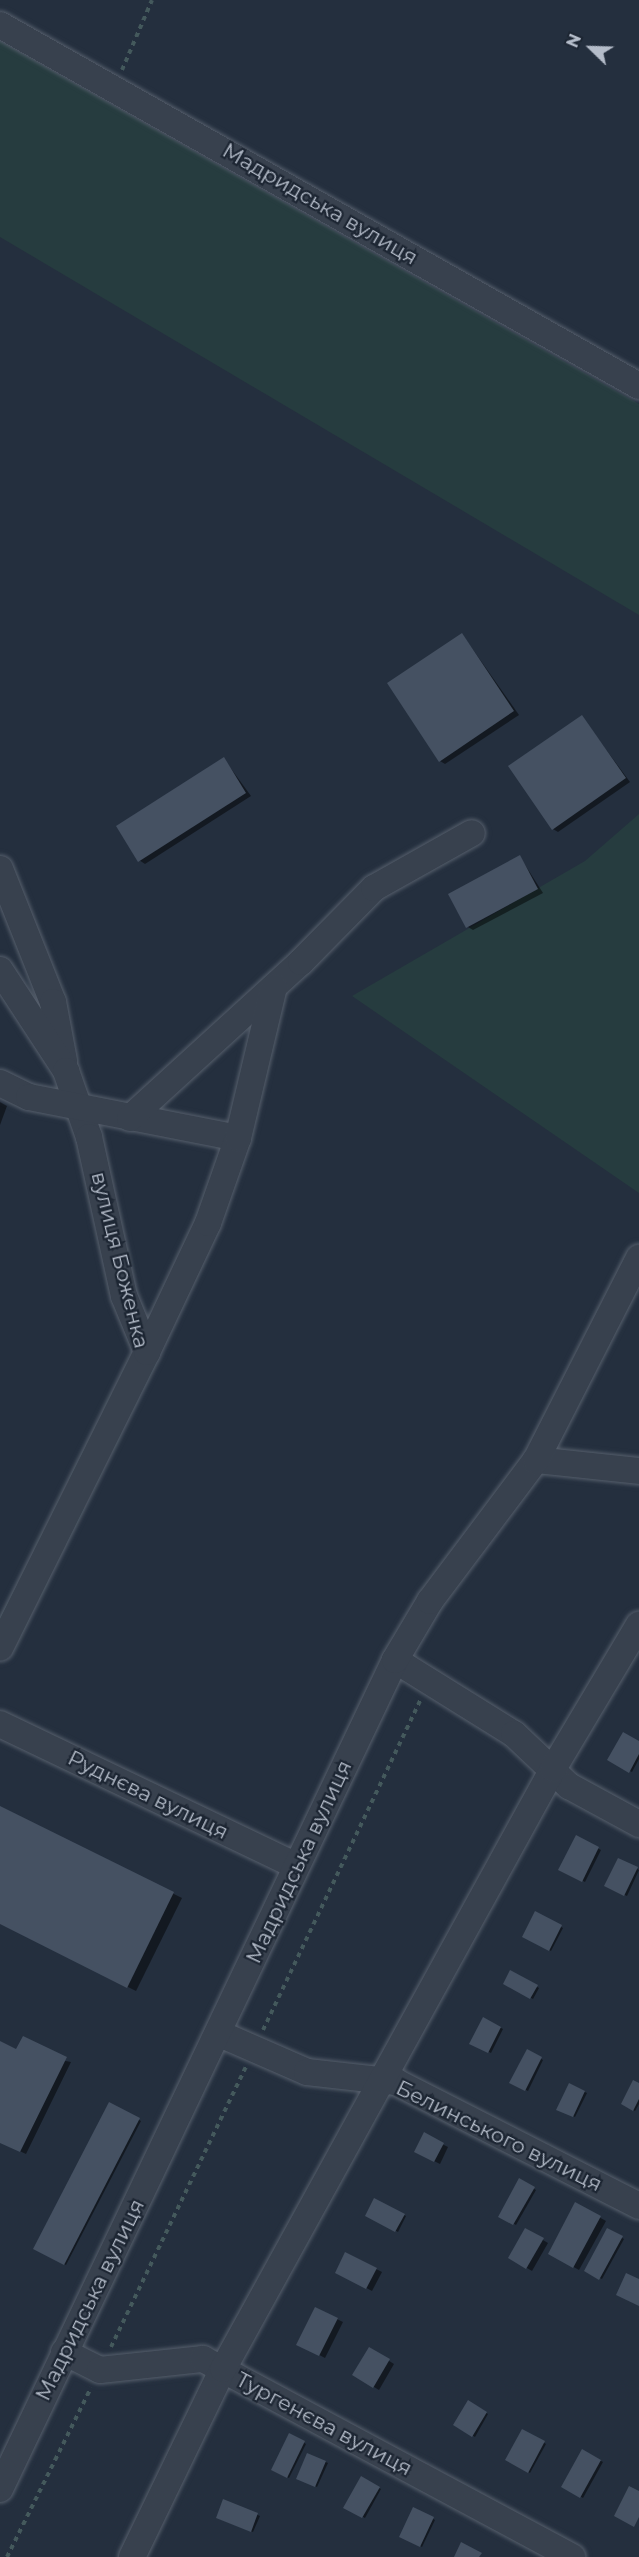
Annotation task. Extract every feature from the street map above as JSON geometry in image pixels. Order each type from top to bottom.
[{"type":"street","name":"Мадридська вулиця","points":[[0,26],[114,87],[639,386]]},
{"type":"street","points":[[130,1118],[274,987],[374,888],[472,833]]},
{"type":"street","points":[[0,869],[53,1002],[66,1071]]},
{"type":"street","name":"вулиця Боженка","points":[[0,970],[66,1071],[79,1108],[124,1296],[147,1352],[0,1648]]},
{"type":"street","points":[[147,1352],[208,1223],[238,1138],[274,987]]},
{"type":"street","points":[[0,1083],[29,1097],[238,1138]]},
{"type":"street","name":"Мадридська вулиця","points":[[0,2489],[64,2352],[220,2034],[296,1866],[395,1660],[430,1601],[536,1460],[639,1258]]},
{"type":"street","points":[[536,1460],[639,1471]]},
{"type":"street","points":[[132,2557],[223,2369],[383,2080],[548,1764],[639,1625]]},
{"type":"street","points":[[395,1660],[514,1734],[569,1786],[639,1824]]},
{"type":"street","name":"Руднєва вулиця","points":[[0,1724],[296,1866]]},
{"type":"street","name":"Белинського вулиця","points":[[220,2034],[307,2072],[396,2082],[639,2206]]},
{"type":"street","points":[[64,2352],[100,2370]]},
{"type":"street","name":"Тургенєва вулиця","points":[[100,2370],[203,2358],[572,2557]]},
{"type":"path","points":[[114,87],[152,0]]},
{"type":"path","points":[[7,2557],[255,2049],[430,1680]]},
{"type":"green space","points":[[0,41],[639,404],[639,615],[0,237]]},
{"type":"green space","points":[[639,814],[639,1193],[352,996],[585,861]]},
{"type":"building","points":[[462,633],[514,711],[439,762],[387,683]]},
{"type":"building","points":[[582,715],[626,778],[552,830],[508,766]]},
{"type":"building","points":[[224,757],[246,793],[138,862],[116,826]]},
{"type":"building","points":[[520,855],[538,889],[466,928],[448,894]]},
{"type":"building","points":[[623,1732],[639,1741],[639,1754],[629,1773],[607,1760]]},
{"type":"building","points":[[0,1806],[174,1892],[127,1988],[0,1924]]},
{"type":"building","points":[[576,1835],[599,1847],[582,1882],[558,1870]]},
{"type":"building","points":[[618,1858],[638,1867],[624,1896],[604,1886]]},
{"type":"building","points":[[535,1911],[562,1925],[549,1951],[522,1937]]},
{"type":"building","points":[[510,1970],[538,1985],[530,1999],[503,1984]]},
{"type":"building","points":[[483,2017],[501,2027],[488,2053],[469,2044]]},
{"type":"building","points":[[23,2036],[67,2057],[20,2152],[0,2143],[0,2041],[16,2049]]},
{"type":"building","points":[[527,2049],[542,2057],[525,2091],[509,2083]]},
{"type":"building","points":[[633,2080],[639,2083],[639,2099],[633,2111],[621,2104]]},
{"type":"building","points":[[569,2083],[585,2091],[573,2117],[556,2110]]},
{"type":"building","points":[[109,2102],[140,2118],[64,2265],[33,2249]]},
{"type":"building","points":[[424,2132],[444,2143],[434,2162],[414,2152]]},
{"type":"building","points":[[519,2178],[535,2187],[513,2225],[498,2217]]},
{"type":"building","points":[[374,2198],[405,2214],[395,2232],[365,2216]]},
{"type":"building","points":[[575,2202],[601,2216],[573,2268],[548,2254]]},
{"type":"building","points":[[525,2228],[544,2238],[526,2269],[508,2258]]},
{"type":"building","points":[[607,2228],[623,2236],[599,2280],[584,2271]]},
{"type":"building","points":[[345,2252],[377,2268],[366,2289],[335,2273]]},
{"type":"building","points":[[626,2273],[639,2279],[639,2306],[616,2295]]},
{"type":"building","points":[[315,2307],[338,2318],[319,2356],[296,2345]]},
{"type":"building","points":[[369,2347],[390,2359],[373,2388],[352,2375]]},
{"type":"building","points":[[468,2400],[487,2412],[472,2437],[453,2425]]},
{"type":"building","points":[[522,2429],[545,2441],[528,2473],[505,2460]]},
{"type":"building","points":[[289,2433],[305,2441],[287,2478],[271,2470]]},
{"type":"building","points":[[582,2449],[601,2460],[580,2498],[561,2487]]},
{"type":"building","points":[[307,2453],[326,2461],[315,2487],[296,2479]]},
{"type":"building","points":[[361,2476],[380,2487],[362,2518],[343,2508]]},
{"type":"building","points":[[629,2486],[639,2491],[639,2517],[634,2527],[614,2516]]},
{"type":"building","points":[[223,2499],[258,2513],[251,2532],[216,2518]]},
{"type":"building","points":[[413,2507],[434,2517],[420,2547],[399,2537]]},
{"type":"building","points":[[461,2542],[482,2553],[479,2557],[454,2557]]}]
